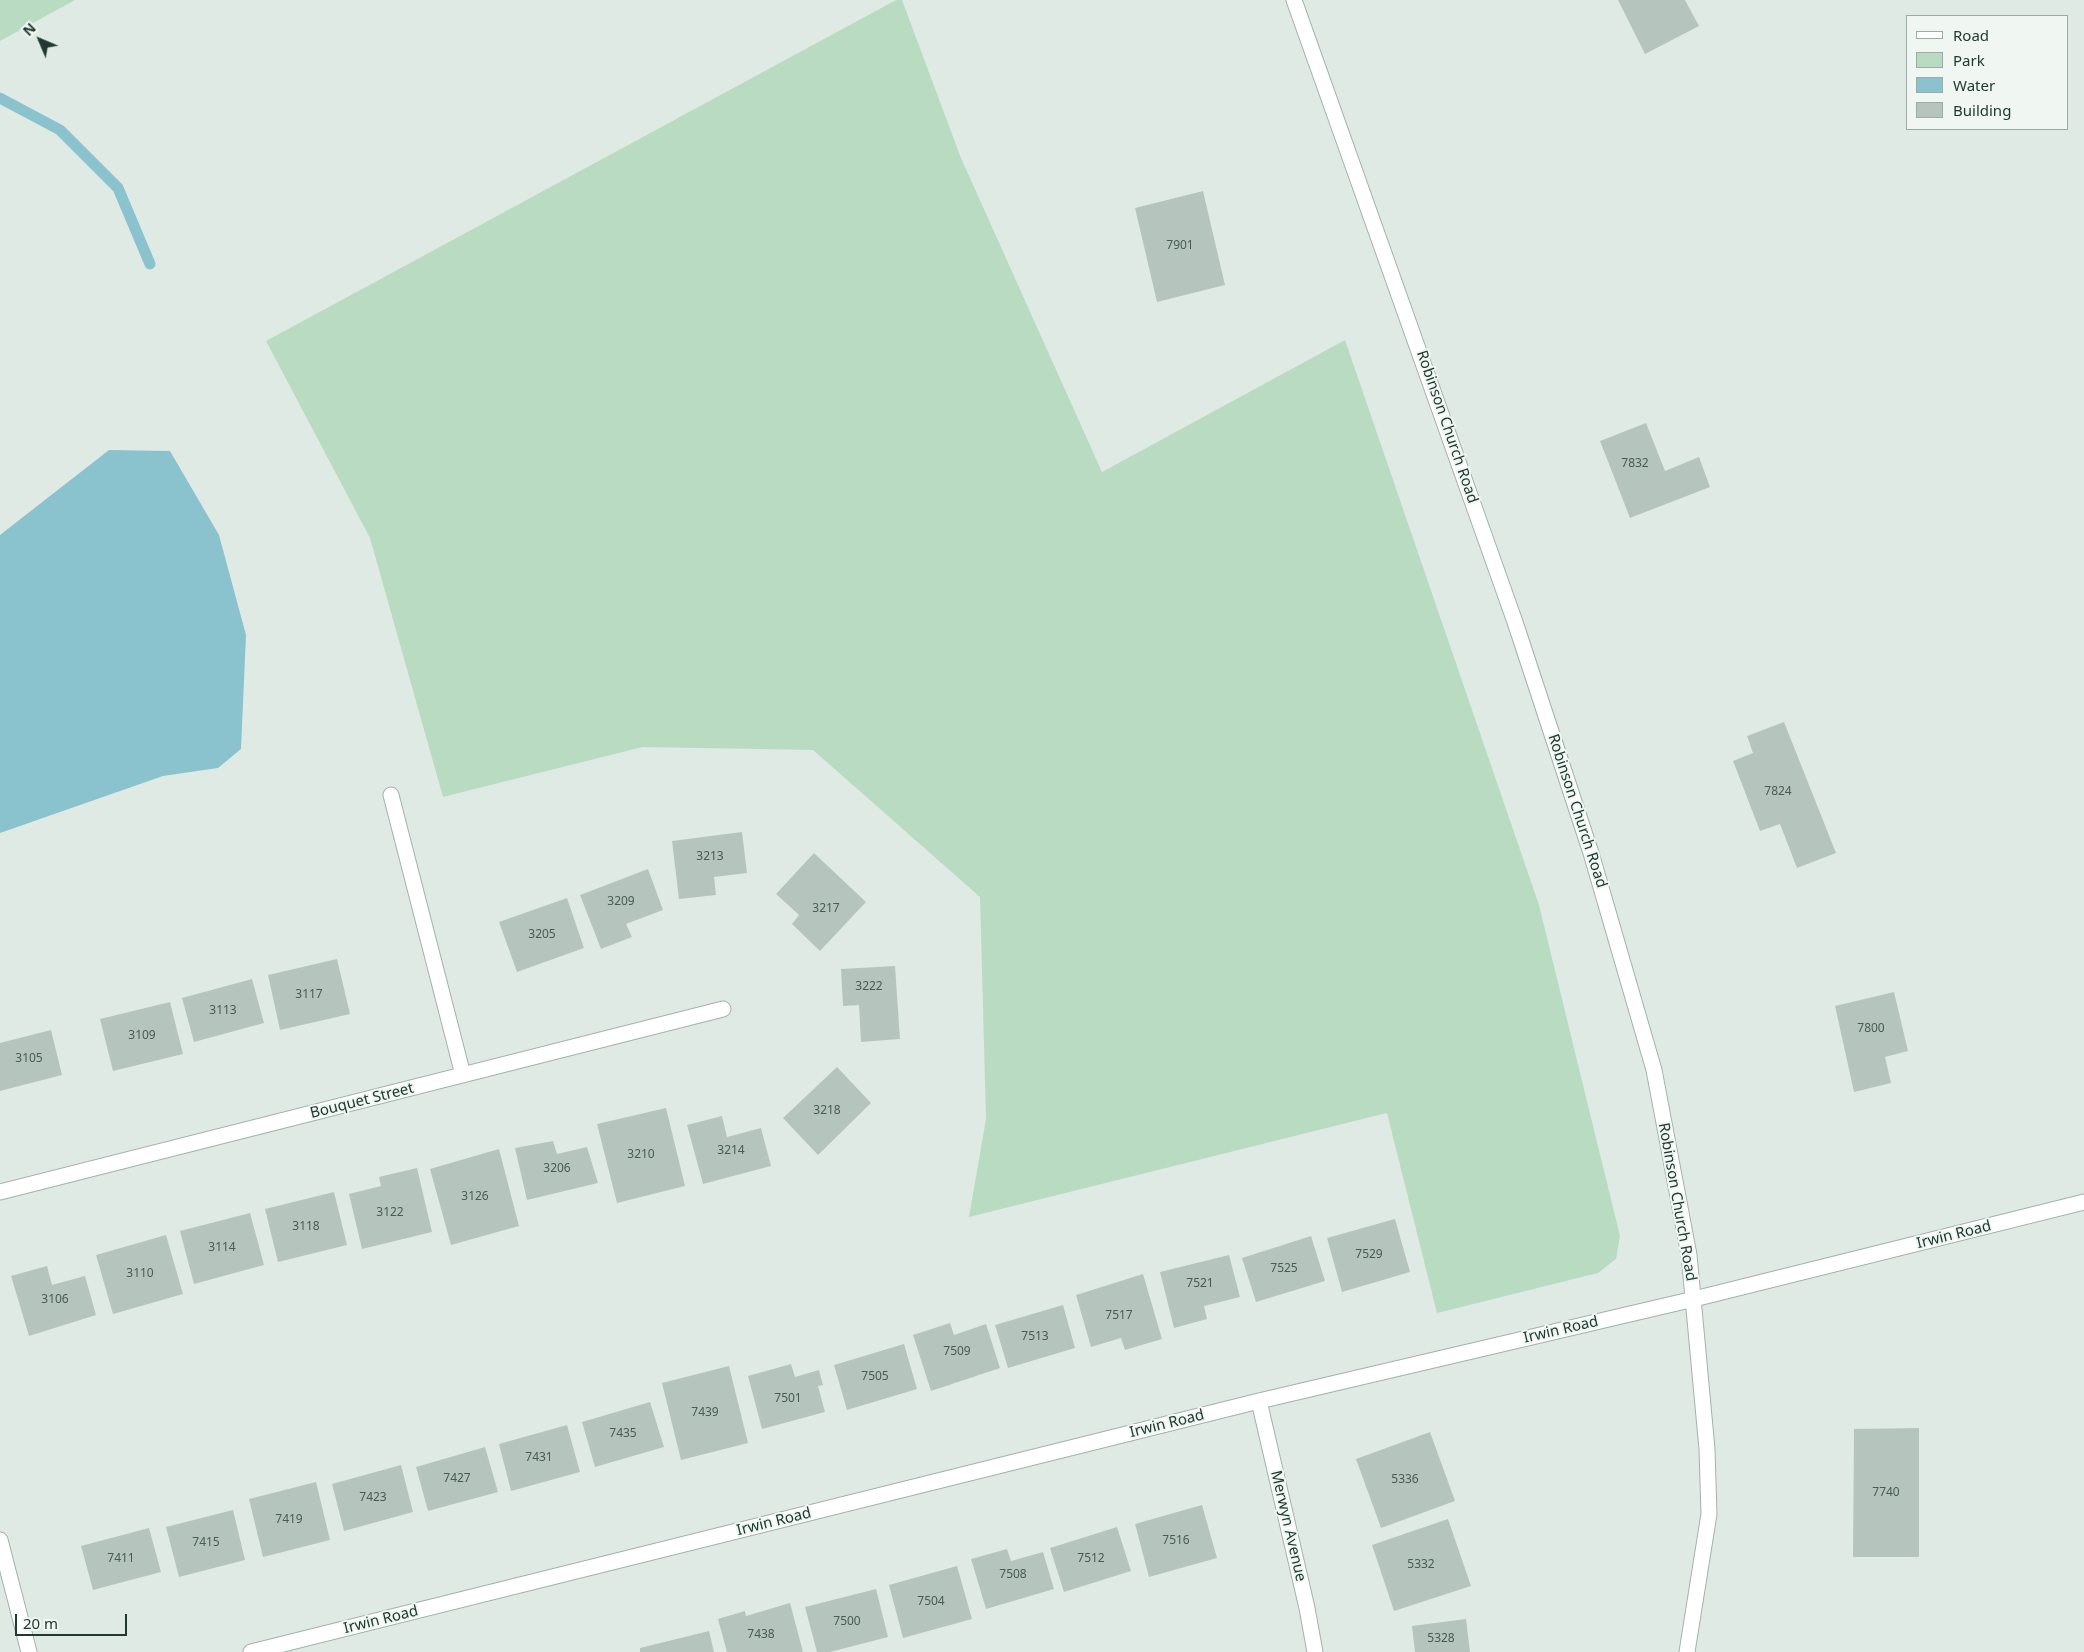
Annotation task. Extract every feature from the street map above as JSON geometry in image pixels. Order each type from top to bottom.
[{"type":"street","name":"Robinson Church Road","points":[[1294,0],[1515,622],[1591,853],[1654,1070],[1688,1255],[1694,1299],[1707,1449],[1708,1514],[1687,1652]]},
{"type":"street","points":[[391,795],[463,1075]]},
{"type":"street","name":"Bouquet Street","points":[[0,1192],[723,1009]]},
{"type":"street","name":"Irwin Road","points":[[251,1652],[1259,1402],[1694,1299],[2084,1202]]},
{"type":"street","name":"Merwyn Avenue","points":[[1259,1402],[1307,1608],[1315,1652]]},
{"type":"street","points":[[0,1540],[29,1652]]},
{"type":"green space","points":[[0,0],[75,0],[0,41]]},
{"type":"green space","points":[[896,0],[902,0],[961,158],[1102,472],[1345,340],[1539,905],[1620,1236],[1616,1259],[1598,1273],[1437,1313],[1387,1113],[969,1217],[986,1119],[980,897],[813,750],[643,747],[443,797],[370,538],[266,341]]},
{"type":"water","points":[[109,450],[170,451],[219,535],[246,635],[241,749],[218,768],[163,776],[0,833],[0,535]]},
{"type":"building","points":[[1618,0],[1685,0],[1699,26],[1645,54]]},
{"type":"building","points":[[1203,191],[1225,285],[1157,302],[1135,208]]},
{"type":"building","points":[[1646,423],[1665,471],[1699,457],[1710,487],[1630,518],[1600,441]]},
{"type":"building","points":[[1784,722],[1836,853],[1797,868],[1780,824],[1760,831],[1733,761],[1753,753],[1747,736]]},
{"type":"building","points":[[742,832],[747,873],[714,877],[716,895],[679,899],[672,841]]},
{"type":"building","points":[[814,853],[866,902],[820,951],[792,924],[799,915],[776,894]]},
{"type":"building","points":[[648,869],[663,910],[626,924],[632,937],[601,949],[580,895]]},
{"type":"building","points":[[567,898],[584,948],[517,972],[499,922]]},
{"type":"building","points":[[337,959],[350,1014],[280,1030],[268,975]]},
{"type":"building","points":[[895,966],[900,1039],[861,1042],[859,1005],[843,1006],[841,969]]},
{"type":"building","points":[[252,979],[264,1023],[194,1042],[182,998]]},
{"type":"building","points":[[1894,992],[1908,1051],[1885,1057],[1891,1083],[1854,1092],[1835,1006]]},
{"type":"building","points":[[170,1002],[183,1054],[113,1071],[100,1019]]},
{"type":"building","points":[[51,1030],[62,1075],[0,1091],[0,1043]]},
{"type":"building","points":[[837,1067],[871,1103],[818,1155],[783,1118]]},
{"type":"building","points":[[666,1108],[685,1186],[617,1203],[597,1124]]},
{"type":"building","points":[[722,1116],[727,1137],[761,1128],[771,1166],[703,1184],[687,1125]]},
{"type":"building","points":[[553,1141],[557,1154],[587,1147],[598,1183],[527,1200],[515,1148]]},
{"type":"building","points":[[499,1149],[519,1226],[451,1245],[430,1169]]},
{"type":"building","points":[[417,1168],[432,1232],[362,1249],[349,1194],[381,1186],[379,1177]]},
{"type":"building","points":[[334,1192],[347,1245],[278,1262],[265,1209]]},
{"type":"building","points":[[250,1213],[264,1265],[194,1284],[180,1231]]},
{"type":"building","points":[[1395,1219],[1410,1272],[1342,1292],[1327,1238]]},
{"type":"building","points":[[166,1235],[183,1294],[113,1314],[96,1255]]},
{"type":"building","points":[[1311,1236],[1325,1281],[1256,1302],[1242,1258]]},
{"type":"building","points":[[1229,1255],[1240,1297],[1204,1306],[1207,1319],[1174,1328],[1160,1272]]},
{"type":"building","points":[[47,1266],[52,1285],[85,1276],[96,1315],[29,1336],[11,1276]]},
{"type":"building","points":[[1143,1274],[1162,1339],[1125,1350],[1121,1338],[1091,1347],[1076,1295]]},
{"type":"building","points":[[1063,1305],[1075,1348],[1008,1368],[995,1325]]},
{"type":"building","points":[[950,1323],[954,1335],[986,1324],[1000,1368],[931,1391],[913,1335]]},
{"type":"building","points":[[904,1344],[917,1389],[847,1410],[834,1365]]},
{"type":"building","points":[[791,1364],[795,1377],[819,1370],[823,1385],[818,1386],[825,1412],[762,1429],[748,1376]]},
{"type":"building","points":[[729,1366],[748,1443],[681,1460],[662,1383]]},
{"type":"building","points":[[650,1402],[664,1447],[595,1467],[582,1422]]},
{"type":"building","points":[[567,1425],[580,1472],[511,1491],[499,1444]]},
{"type":"building","points":[[1919,1428],[1919,1557],[1853,1557],[1854,1429]]},
{"type":"building","points":[[1430,1432],[1455,1501],[1381,1528],[1356,1459]]},
{"type":"building","points":[[485,1447],[498,1492],[428,1511],[416,1467]]},
{"type":"building","points":[[401,1465],[413,1512],[344,1531],[332,1484]]},
{"type":"building","points":[[316,1482],[330,1540],[263,1557],[249,1499]]},
{"type":"building","points":[[1202,1505],[1217,1558],[1149,1577],[1135,1524]]},
{"type":"building","points":[[233,1510],[245,1560],[179,1577],[166,1527]]},
{"type":"building","points":[[1448,1519],[1471,1586],[1394,1611],[1372,1545]]},
{"type":"building","points":[[1117,1527],[1131,1571],[1064,1592],[1050,1548]]},
{"type":"building","points":[[149,1528],[161,1572],[93,1590],[81,1546]]},
{"type":"building","points":[[1007,1549],[1011,1561],[1043,1552],[1054,1589],[986,1609],[971,1559]]},
{"type":"building","points":[[957,1566],[972,1619],[903,1638],[889,1585]]},
{"type":"building","points":[[876,1589],[888,1637],[830,1652],[817,1652],[805,1607]]},
{"type":"building","points":[[790,1603],[803,1652],[727,1652],[718,1619],[745,1611],[746,1616]]},
{"type":"building","points":[[1466,1619],[1470,1652],[1415,1652],[1412,1626]]},
{"type":"building","points":[[709,1631],[714,1652],[640,1652],[640,1648]]},
{"type":"waterway","points":[[0,98],[60,130],[118,188],[150,264]]}]
